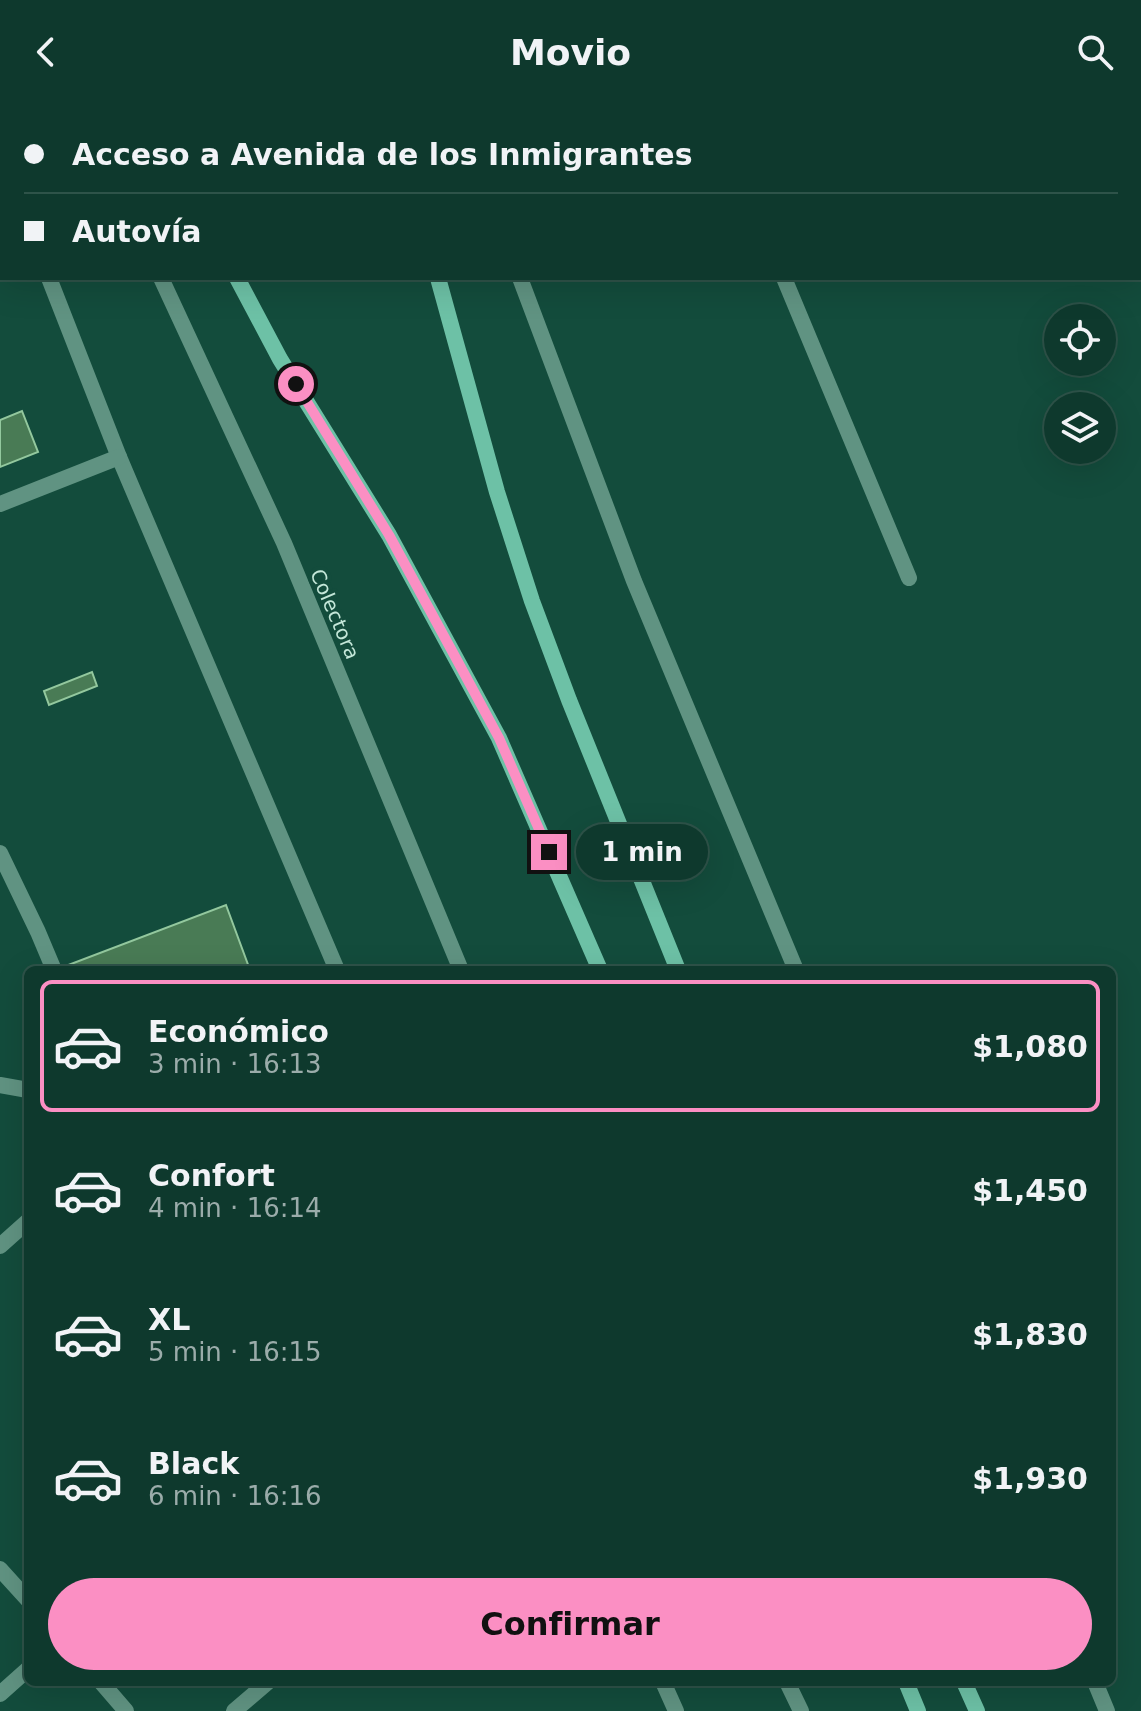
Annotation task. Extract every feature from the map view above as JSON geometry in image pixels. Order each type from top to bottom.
[{"type":"street","points":[[50,280],[119,457],[335,966]]},
{"type":"street","name":"Colectora","points":[[162,280],[284,543],[459,966]]},
{"type":"street","points":[[238,280],[280,359],[389,535],[499,738],[598,966]]},
{"type":"street","points":[[439,280],[497,492],[532,601],[676,966]]},
{"type":"street","points":[[521,280],[634,581],[794,966]]},
{"type":"street","points":[[785,280],[909,578]]},
{"type":"street","points":[[0,504],[119,457]]},
{"type":"street","points":[[0,853],[52,966]]},
{"type":"street","points":[[0,1085],[24,1089]]},
{"type":"street","points":[[0,1246],[24,1225]]},
{"type":"street","points":[[0,1569],[24,1596]]},
{"type":"street","points":[[0,1694],[24,1673]]},
{"type":"street","points":[[104,1686],[126,1711]]},
{"type":"street","points":[[234,1711],[263,1686]]},
{"type":"street","points":[[665,1686],[676,1711]]},
{"type":"street","points":[[789,1686],[801,1711]]},
{"type":"street","points":[[908,1686],[918,1711]]},
{"type":"street","points":[[966,1686],[977,1711]]},
{"type":"street","points":[[1097,1686],[1107,1711]]},
{"type":"building","points":[[22,411],[38,452],[0,467],[0,420]]},
{"type":"building","points":[[92,672],[97,686],[49,705],[44,691]]},
{"type":"building","points":[[226,905],[249,966],[66,966]]},
{"type":"route","points":[[296,384],[389,535],[458,662],[499,738],[549,852]]}]
